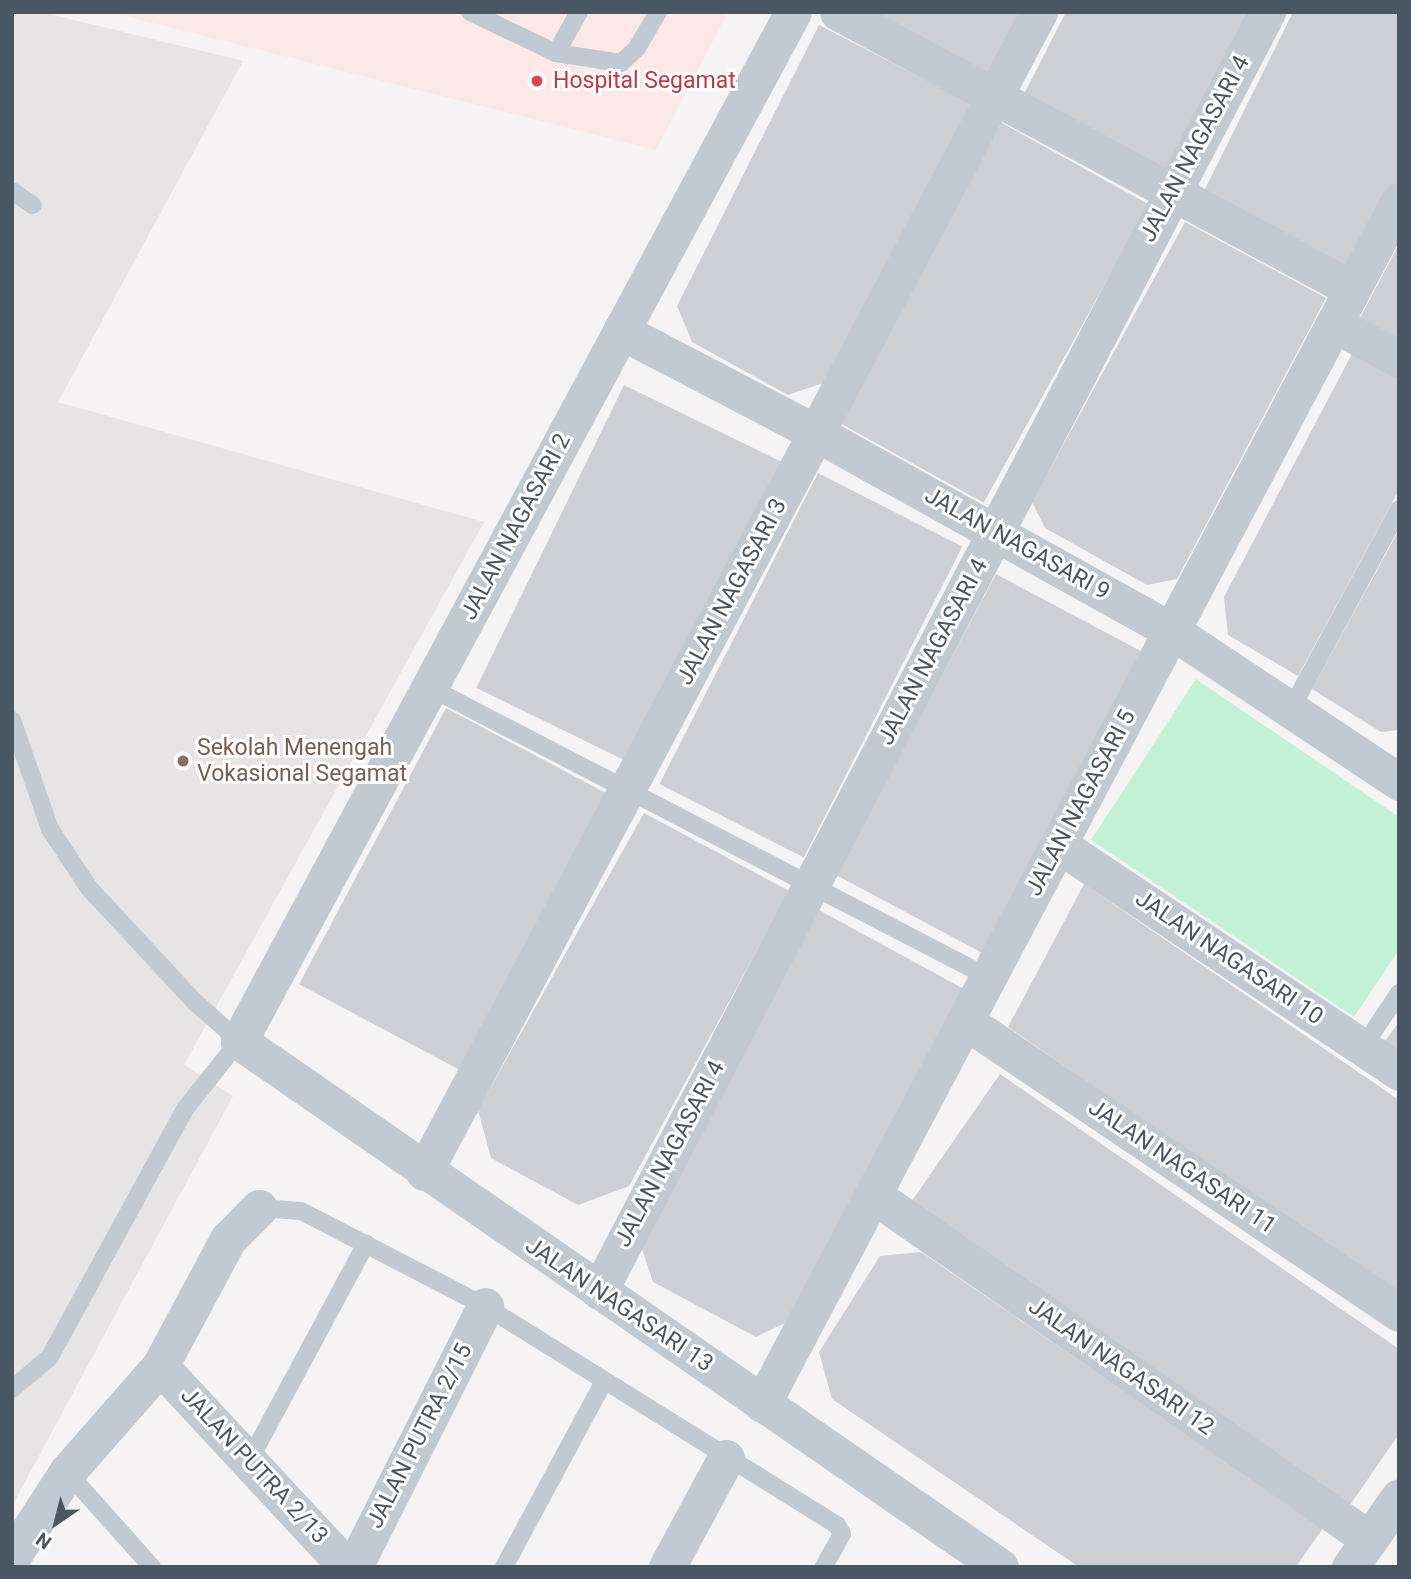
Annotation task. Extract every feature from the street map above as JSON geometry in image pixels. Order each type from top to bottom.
[{"type":"street","name":"JALAN NAGASARI 2","points":[[239,1041],[793,12]]},
{"type":"street","points":[[838,12],[1171,196],[1352,289]]},
{"type":"street","name":"JALAN NAGASARI 3","points":[[424,1172],[1039,12]]},
{"type":"street","name":"JALAN NAGASARI 4","points":[[599,1291],[1267,12]]},
{"type":"street","name":"JALAN NAGASARI 5","points":[[762,1404],[1399,201]]},
{"type":"street","points":[[1334,324],[1399,359]]},
{"type":"street","name":"JALAN NAGASARI 9","points":[[621,331],[996,531],[1172,631],[1399,782]]},
{"type":"street","name":"JALAN NAGASARI 10","points":[[1059,845],[1399,1072]]},
{"type":"street","name":"JALAN NAGASARI 11","points":[[965,1021],[1399,1313]]},
{"type":"street","name":"JALAN NAGASARI 13","points":[[239,1041],[424,1172],[1000,1567]]},
{"type":"street","name":"JALAN NAGASARI 12","points":[[873,1195],[1360,1553]]},
{"type":"street","points":[[12,1557],[66,1472],[160,1366],[228,1239],[259,1208]]},
{"type":"street","name":"JALAN PUTRA 2/15","points":[[354,1567],[485,1306]]},
{"type":"street","name":"JALAN PUTRA 2/13","points":[[160,1366],[347,1567]]},
{"type":"street","points":[[667,1567],[726,1458]]},
{"type":"street","points":[[1360,1553],[1399,1497]]},
{"type":"lane","points":[[470,12],[495,18],[556,54],[621,63],[637,48],[658,12]]},
{"type":"lane","points":[[556,54],[579,12]]},
{"type":"lane","points":[[12,191],[33,205]]},
{"type":"lane","points":[[1291,709],[1399,509]]},
{"type":"lane","points":[[429,687],[988,977]]},
{"type":"lane","points":[[12,720],[50,829],[89,888],[195,1002],[239,1041],[185,1109],[50,1357],[12,1389]]},
{"type":"lane","points":[[1363,1047],[1399,993]]},
{"type":"lane","points":[[259,1208],[301,1211],[485,1306],[842,1530],[824,1567]]},
{"type":"lane","points":[[249,1461],[366,1244]]},
{"type":"lane","points":[[504,1567],[604,1381]]},
{"type":"lane","points":[[66,1472],[152,1567]]},
{"type":"shaded area","name":"Sekolah Menengah Vokasional Segamat","points":[[12,12],[41,12],[243,61],[58,402],[484,522],[184,1065],[233,1096],[12,1506]]},
{"type":"shaded area","name":"Hospital Segamat","points":[[109,12],[728,12],[656,150]]},
{"type":"green space","points":[[1196,679],[1399,817],[1399,950],[1354,1017],[1091,840]]},
{"type":"building","points":[[873,12],[1020,12],[986,75]]},
{"type":"building","points":[[1066,12],[1250,12],[1167,174],[1023,96]]},
{"type":"building","points":[[1293,12],[1399,12],[1399,193],[1360,275],[1202,195]]},
{"type":"building","points":[[819,25],[974,105],[829,381],[788,395],[692,342],[677,306]]},
{"type":"building","points":[[1002,123],[1149,204],[984,503],[837,421]]},
{"type":"building","points":[[1185,222],[1326,298],[1177,579],[1147,585],[1045,528],[1032,502]]},
{"type":"building","points":[[1399,244],[1399,343],[1358,322]]},
{"type":"building","points":[[1354,350],[1399,374],[1399,490],[1298,676],[1228,635],[1224,597]]},
{"type":"building","points":[[624,385],[784,463],[636,766],[476,688]]},
{"type":"building","points":[[818,473],[962,547],[804,858],[660,784]]},
{"type":"building","points":[[1399,530],[1399,730],[1381,732],[1312,689]]},
{"type":"building","points":[[996,574],[1143,652],[982,953],[836,875]]},
{"type":"building","points":[[446,708],[611,796],[464,1072],[299,984]]},
{"type":"building","points":[[644,813],[789,891],[629,1186],[578,1205],[491,1158],[478,1110]]},
{"type":"building","points":[[1084,884],[1399,1100],[1399,1296],[1008,1027]]},
{"type":"building","points":[[817,909],[964,989],[787,1322],[756,1337],[653,1282],[640,1243]]},
{"type":"building","points":[[1399,1022],[1399,1050],[1385,1041]]},
{"type":"building","points":[[1000,1074],[1399,1349],[1399,1434],[1350,1505],[911,1202]]},
{"type":"building","points":[[921,1252],[1323,1528],[1296,1567],[1079,1567],[832,1399],[819,1352],[880,1256]]},
{"type":"place","name":"Hospital Segamat","points":[[537,81]]},
{"type":"place","name":"Sekolah Menengah Vokasional Segamat","points":[[183,761]]}]
